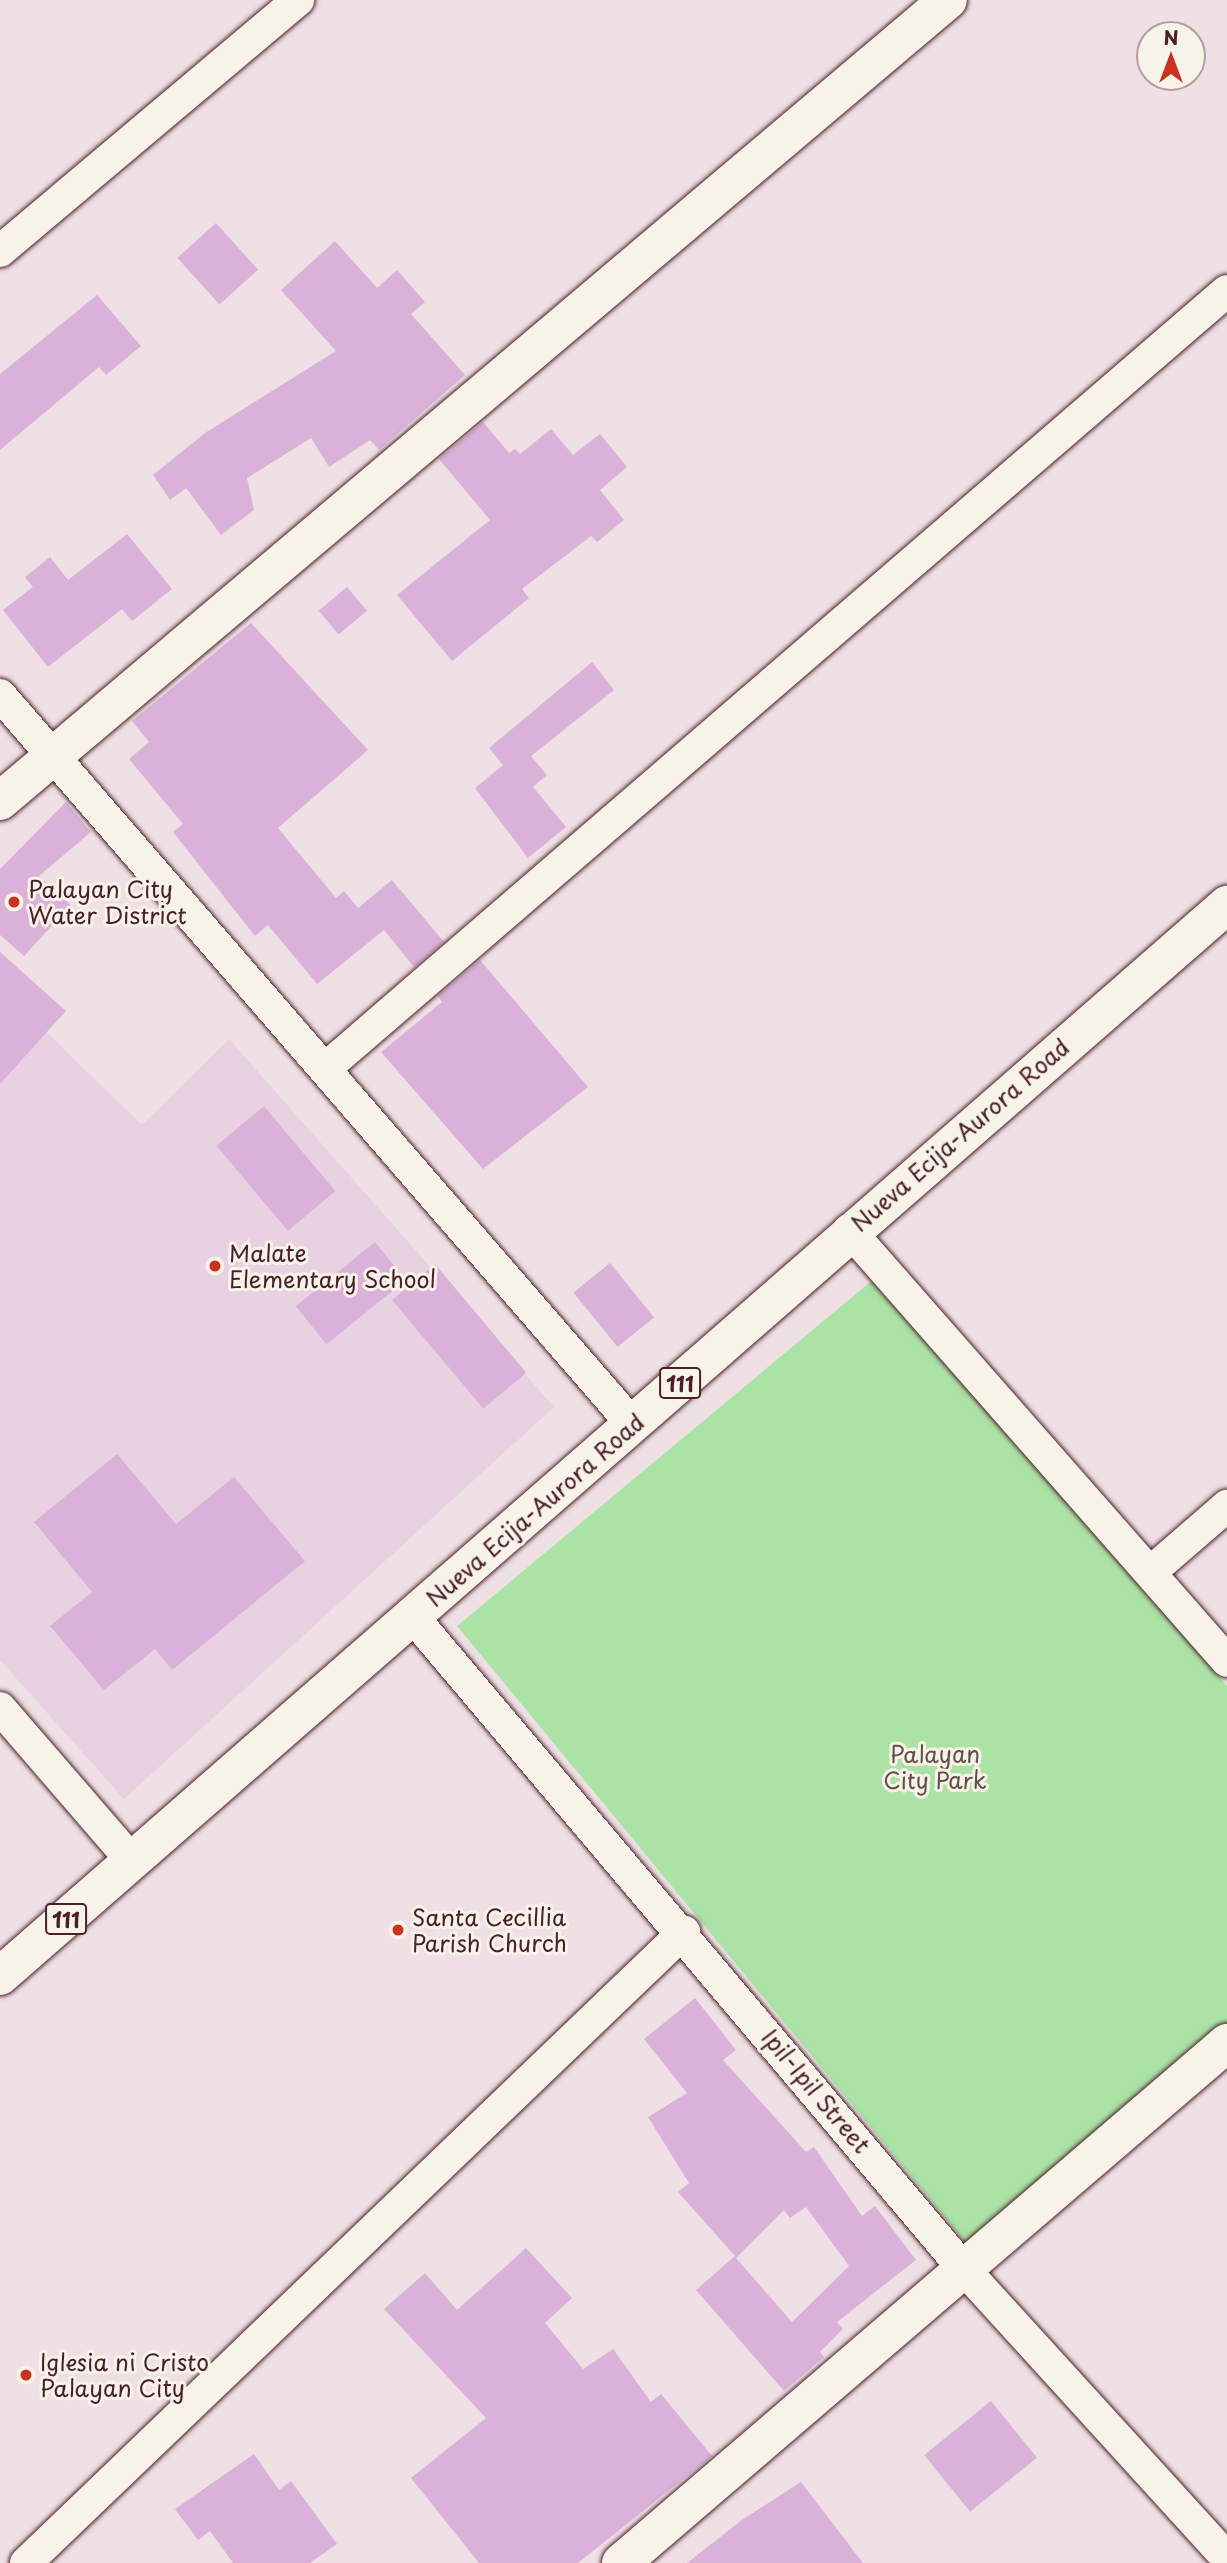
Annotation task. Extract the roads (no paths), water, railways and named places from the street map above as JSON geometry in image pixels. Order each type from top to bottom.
[{"type":"street","points":[[0,251],[298,0]]},
{"type":"street","points":[[0,801],[948,0]]},
{"type":"street","points":[[327,1067],[1227,291]]},
{"type":"street","points":[[0,695],[327,1067],[633,1425]]},
{"type":"street","name":"Nueva Ecija-Aurora Road","points":[[0,1976],[633,1425],[849,1230],[1227,905]]},
{"type":"street","points":[[849,1230],[1153,1570],[1227,1661]]},
{"type":"street","points":[[1153,1570],[1227,1506]]},
{"type":"street","name":"Ipil-Ipil Street","points":[[413,1616],[684,1932],[963,2268],[1227,2558]]},
{"type":"street","points":[[0,1708],[132,1861]]},
{"type":"street","points":[[26,2563],[684,1932]]},
{"type":"street","points":[[621,2563],[1227,2043]]},
{"type":"place","name":"Palayan City Water District","points":[[14,902]]},
{"type":"place","name":"Malate Elementary School","points":[[215,1266]]},
{"type":"place","name":"Santa Cecillia Parish Church","points":[[398,1930]]},
{"type":"place","name":"Iglesia ni Cristo Palayan City","points":[[26,2375]]},
{"type":"park label","name":"Palayan City Park","points":[[935,1767]]}]
